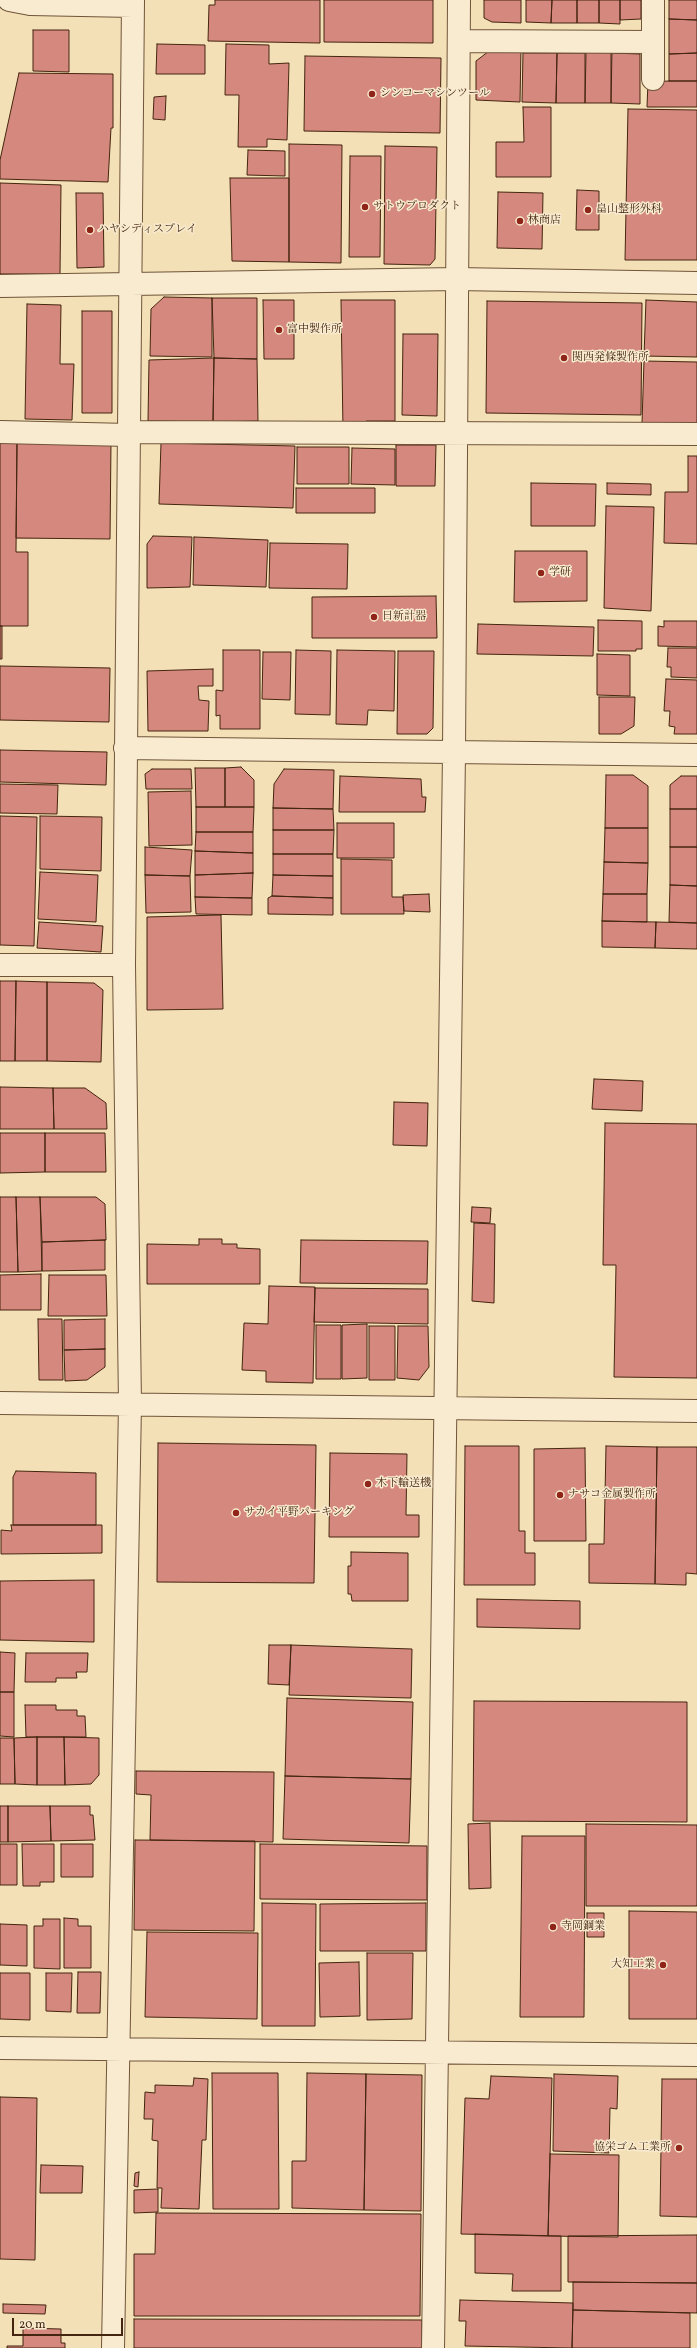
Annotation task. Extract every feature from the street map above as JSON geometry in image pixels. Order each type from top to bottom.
[{"type":"street","points":[[9,0],[30,4],[133,3],[124,965],[130,1404],[113,2348]]},
{"type":"street","points":[[433,2348],[454,753],[459,0]]},
{"type":"street","points":[[653,0],[653,79]]},
{"type":"street","points":[[459,41],[653,42]]},
{"type":"street","points":[[0,286],[456,279],[697,283]]},
{"type":"street","points":[[0,432],[456,432],[697,434]]},
{"type":"street","points":[[125,748],[697,755]]},
{"type":"street","points":[[0,965],[124,965]]},
{"type":"street","points":[[0,1403],[446,1410],[697,1411]]},
{"type":"street","points":[[0,2048],[697,2055]]},
{"type":"building","points":[[215,0],[320,0],[320,43],[208,41],[209,5],[215,5]]},
{"type":"building","points":[[324,0],[433,0],[433,43],[324,42]]},
{"type":"building","points":[[484,0],[521,0],[521,23],[492,22],[484,18]]},
{"type":"building","points":[[526,0],[552,0],[551,23],[526,22]]},
{"type":"building","points":[[552,0],[577,0],[577,23],[551,23]]},
{"type":"building","points":[[577,0],[599,0],[599,23],[577,23]]},
{"type":"building","points":[[599,0],[620,0],[620,24],[599,23]]},
{"type":"building","points":[[620,0],[641,0],[641,19],[620,20]]},
{"type":"building","points":[[669,0],[697,0],[697,20],[669,19]]},
{"type":"building","points":[[669,19],[697,20],[697,53],[669,54]]},
{"type":"building","points":[[33,30],[69,30],[69,72],[33,71]]},
{"type":"building","points":[[157,44],[205,45],[205,74],[156,74]]},
{"type":"building","points":[[226,44],[269,45],[269,64],[289,63],[287,140],[267,139],[267,147],[238,147],[239,95],[225,95]]},
{"type":"building","points":[[493,48],[521,48],[520,102],[476,100],[476,61]]},
{"type":"building","points":[[585,48],[612,49],[611,103],[585,103]]},
{"type":"building","points":[[523,53],[557,53],[556,103],[522,102]]},
{"type":"building","points":[[557,53],[586,53],[585,103],[556,103]]},
{"type":"building","points":[[611,53],[640,54],[640,104],[611,103]]},
{"type":"building","points":[[697,53],[697,81],[669,81],[669,54]]},
{"type":"building","name":"シンコーマシンツール","points":[[305,56],[441,58],[440,133],[304,131]]},
{"type":"building","points":[[19,73],[113,74],[113,128],[111,128],[108,182],[0,179],[0,160]]},
{"type":"building","points":[[697,81],[697,107],[647,107],[648,82]]},
{"type":"building","points":[[166,96],[165,120],[153,119],[154,97]]},
{"type":"building","points":[[523,107],[551,107],[551,177],[496,177],[496,142],[524,142]]},
{"type":"building","points":[[628,109],[697,110],[697,260],[625,260]]},
{"type":"building","points":[[289,144],[342,145],[341,263],[289,262]]},
{"type":"building","points":[[385,146],[437,147],[435,259],[430,265],[384,264]]},
{"type":"building","points":[[248,150],[285,151],[285,176],[247,175]]},
{"type":"building","name":"サトウプロダクト","points":[[350,156],[381,156],[380,257],[349,257]]},
{"type":"building","points":[[230,178],[289,178],[289,262],[232,261]]},
{"type":"building","points":[[0,183],[61,185],[60,274],[0,274]]},
{"type":"building","name":"畠山整形外科","points":[[577,190],[599,191],[599,230],[576,230]]},
{"type":"building","name":"林商店","points":[[498,192],[543,193],[542,249],[497,248]]},
{"type":"building","name":"ハヤシディスプレイ","points":[[76,193],[103,193],[104,267],[77,268]]},
{"type":"building","points":[[164,297],[212,298],[212,357],[150,356],[151,309]]},
{"type":"building","points":[[212,298],[257,298],[257,359],[214,358]]},
{"type":"building","name":"富中製作所","points":[[263,300],[294,300],[294,359],[264,359]]},
{"type":"building","points":[[341,300],[395,300],[395,421],[366,421],[366,429],[343,430]]},
{"type":"building","points":[[646,300],[697,302],[697,357],[644,356]]},
{"type":"building","name":"関西発條製作所","points":[[487,301],[642,303],[641,415],[486,413]]},
{"type":"building","points":[[27,304],[61,305],[60,364],[74,364],[72,420],[25,419]]},
{"type":"building","points":[[82,311],[112,311],[112,413],[82,413]]},
{"type":"building","points":[[403,334],[438,334],[437,416],[402,415]]},
{"type":"building","points":[[214,358],[257,359],[258,421],[213,422]]},
{"type":"building","points":[[214,358],[213,422],[148,421],[149,360]]},
{"type":"building","points":[[644,361],[697,362],[697,425],[642,423]]},
{"type":"building","points":[[0,442],[17,442],[16,552],[28,552],[28,626],[0,626]]},
{"type":"building","points":[[17,442],[111,442],[110,539],[16,538]]},
{"type":"building","points":[[161,443],[295,446],[293,508],[159,504]]},
{"type":"building","points":[[396,445],[436,445],[435,486],[396,486]]},
{"type":"building","points":[[297,447],[349,447],[349,484],[297,484]]},
{"type":"building","points":[[352,448],[395,449],[395,485],[351,484]]},
{"type":"building","points":[[688,456],[697,456],[697,544],[664,543],[665,492],[688,492]]},
{"type":"building","points":[[531,483],[596,484],[595,526],[531,526]]},
{"type":"building","points":[[607,483],[651,484],[651,495],[607,494]]},
{"type":"building","points":[[296,488],[375,488],[375,513],[296,513]]},
{"type":"building","points":[[606,506],[654,507],[651,611],[604,608]]},
{"type":"building","points":[[153,536],[192,537],[190,587],[147,588],[147,544]]},
{"type":"building","points":[[194,537],[268,540],[266,587],[193,585]]},
{"type":"building","points":[[270,543],[348,544],[347,589],[269,588]]},
{"type":"building","points":[[515,551],[587,551],[587,601],[514,602]]},
{"type":"building","name":"日新計器","points":[[436,596],[437,638],[312,638],[312,597]]},
{"type":"building","points":[[598,620],[642,621],[642,649],[636,649],[636,651],[598,651]]},
{"type":"building","points":[[664,621],[697,621],[697,647],[658,646],[658,626],[664,627]]},
{"type":"building","points":[[478,624],[594,627],[593,656],[477,654]]},
{"type":"building","points":[[0,626],[2,626],[2,659],[0,659]]},
{"type":"building","points":[[668,648],[697,648],[697,678],[671,677],[671,667],[667,667]]},
{"type":"building","points":[[223,650],[260,650],[260,729],[220,729],[220,715],[216,716],[216,690],[223,691]]},
{"type":"building","points":[[296,650],[331,651],[330,715],[295,714]]},
{"type":"building","points":[[337,650],[395,651],[394,711],[368,710],[367,725],[336,724]]},
{"type":"building","points":[[398,651],[434,651],[433,728],[427,734],[397,734]]},
{"type":"building","points":[[263,652],[291,652],[290,700],[262,699]]},
{"type":"building","points":[[597,654],[630,655],[630,696],[597,695]]},
{"type":"building","points":[[0,666],[110,668],[109,722],[0,720]]},
{"type":"building","points":[[213,669],[213,686],[198,686],[199,700],[209,701],[208,731],[148,731],[147,671]]},
{"type":"building","points":[[666,679],[697,680],[697,734],[674,734],[675,727],[669,726],[670,711],[664,711]]},
{"type":"building","points":[[599,697],[635,697],[634,726],[621,734],[599,734]]},
{"type":"building","points":[[0,750],[107,752],[106,785],[0,782]]},
{"type":"building","points":[[241,767],[254,780],[254,807],[225,807],[225,768]]},
{"type":"building","points":[[195,768],[225,768],[225,807],[196,807]]},
{"type":"building","points":[[152,769],[191,769],[192,789],[146,789],[145,774]]},
{"type":"building","points":[[284,769],[334,770],[333,809],[273,808],[274,784]]},
{"type":"building","points":[[606,775],[633,775],[648,786],[648,828],[605,828]]},
{"type":"building","points":[[340,776],[421,779],[422,797],[426,797],[425,812],[339,812]]},
{"type":"building","points":[[681,776],[697,776],[697,809],[670,809],[670,785]]},
{"type":"building","points":[[0,784],[58,785],[57,814],[0,813]]},
{"type":"building","points":[[191,791],[192,845],[149,846],[148,792]]},
{"type":"building","points":[[196,807],[254,807],[253,832],[196,832]]},
{"type":"building","points":[[273,808],[333,809],[334,830],[273,830]]},
{"type":"building","points":[[670,809],[697,809],[697,847],[670,847]]},
{"type":"building","points":[[0,816],[37,817],[34,946],[0,945]]},
{"type":"building","points":[[40,816],[102,817],[101,871],[40,869]]},
{"type":"building","points":[[337,823],[394,823],[394,858],[337,858]]},
{"type":"building","points":[[605,828],[648,828],[648,863],[604,862]]},
{"type":"building","points":[[273,830],[334,830],[333,854],[273,854]]},
{"type":"building","points":[[196,832],[253,832],[253,853],[195,851]]},
{"type":"building","points":[[145,847],[192,850],[190,876],[145,875]]},
{"type":"building","points":[[670,847],[697,847],[697,886],[670,885]]},
{"type":"building","points":[[195,851],[253,853],[253,873],[195,875]]},
{"type":"building","points":[[273,854],[333,854],[333,876],[273,875]]},
{"type":"building","points":[[341,859],[392,860],[392,897],[403,897],[404,914],[341,914]]},
{"type":"building","points":[[604,862],[648,863],[647,894],[603,894]]},
{"type":"building","points":[[40,872],[98,875],[96,922],[38,919]]},
{"type":"building","points":[[253,873],[252,898],[195,897],[195,875]]},
{"type":"building","points":[[145,875],[190,876],[191,912],[146,913]]},
{"type":"building","points":[[273,875],[333,876],[333,898],[272,896]]},
{"type":"building","points":[[670,885],[697,886],[697,923],[669,922]]},
{"type":"building","points":[[429,894],[430,912],[404,911],[403,895]]},
{"type":"building","points":[[603,894],[647,894],[647,922],[602,921]]},
{"type":"building","points":[[272,896],[333,898],[333,915],[268,914],[268,898]]},
{"type":"building","points":[[195,897],[252,898],[252,915],[196,914]]},
{"type":"building","points":[[221,915],[223,1009],[147,1010],[147,917]]},
{"type":"building","points":[[602,921],[656,922],[655,948],[602,947]]},
{"type":"building","points":[[39,922],[103,926],[101,952],[37,948]]},
{"type":"building","points":[[656,922],[697,923],[697,949],[655,948]]},
{"type":"building","points":[[0,981],[16,981],[15,1061],[0,1061]]},
{"type":"building","points":[[16,981],[47,982],[47,1061],[15,1061]]},
{"type":"building","points":[[47,982],[94,983],[103,990],[101,1062],[47,1061]]},
{"type":"building","points":[[594,1079],[643,1081],[642,1111],[592,1109]]},
{"type":"building","points":[[0,1087],[53,1088],[54,1129],[0,1129]]},
{"type":"building","points":[[53,1088],[85,1088],[106,1103],[107,1129],[54,1129]]},
{"type":"building","points":[[394,1102],[428,1103],[427,1146],[393,1145]]},
{"type":"building","points":[[605,1123],[697,1124],[697,1378],[614,1377],[616,1265],[603,1265]]},
{"type":"building","points":[[0,1133],[45,1133],[45,1172],[0,1173]]},
{"type":"building","points":[[45,1133],[105,1133],[106,1172],[45,1172]]},
{"type":"building","points":[[0,1197],[16,1197],[18,1272],[0,1272]]},
{"type":"building","points":[[16,1197],[40,1197],[42,1271],[18,1272]]},
{"type":"building","points":[[40,1197],[96,1197],[105,1204],[106,1240],[42,1242]]},
{"type":"building","points":[[472,1207],[491,1208],[490,1223],[471,1222]]},
{"type":"building","points":[[474,1223],[495,1224],[494,1303],[472,1301]]},
{"type":"building","points":[[199,1239],[222,1239],[222,1244],[237,1244],[237,1248],[260,1249],[260,1284],[147,1284],[147,1244],[199,1245]]},
{"type":"building","points":[[105,1240],[105,1270],[42,1271],[42,1242]]},
{"type":"building","points":[[301,1240],[428,1241],[427,1284],[300,1283]]},
{"type":"building","points":[[41,1274],[41,1310],[0,1310],[0,1275]]},
{"type":"building","points":[[49,1275],[106,1275],[107,1316],[48,1316]]},
{"type":"building","points":[[269,1286],[315,1287],[313,1383],[266,1382],[266,1371],[242,1370],[244,1323],[268,1324]]},
{"type":"building","points":[[315,1288],[428,1289],[428,1324],[314,1322]]},
{"type":"building","points":[[38,1319],[62,1319],[63,1380],[39,1380]]},
{"type":"building","points":[[105,1319],[105,1349],[64,1350],[64,1320]]},
{"type":"building","points":[[367,1324],[367,1378],[342,1379],[342,1325]]},
{"type":"building","points":[[316,1325],[341,1325],[341,1379],[316,1379]]},
{"type":"building","points":[[369,1326],[395,1326],[395,1380],[369,1380]]},
{"type":"building","points":[[398,1326],[428,1326],[429,1367],[419,1380],[397,1378]]},
{"type":"building","points":[[105,1349],[105,1367],[87,1380],[65,1381],[64,1350]]},
{"type":"building","name":"サカイ平野パーキング","points":[[158,1443],[316,1445],[314,1583],[157,1582]]},
{"type":"building","points":[[465,1446],[519,1446],[519,1531],[525,1531],[525,1553],[535,1553],[535,1585],[464,1585]]},
{"type":"building","points":[[606,1446],[657,1447],[655,1584],[589,1583],[589,1544],[604,1544]]},
{"type":"building","points":[[657,1447],[697,1447],[697,1574],[686,1573],[686,1585],[655,1584]]},
{"type":"building","name":"ナサコ金属製作所","points":[[585,1448],[586,1541],[534,1541],[534,1449]]},
{"type":"building","name":"木下輸送機","points":[[330,1453],[407,1454],[406,1515],[419,1515],[419,1537],[329,1537]]},
{"type":"building","points":[[16,1471],[96,1473],[96,1525],[13,1525],[13,1477]]},
{"type":"building","points":[[11,1525],[102,1525],[102,1553],[1,1554],[1,1530],[12,1531]]},
{"type":"building","points":[[351,1552],[408,1553],[408,1601],[352,1601],[351,1594],[348,1594],[348,1566],[351,1566]]},
{"type":"building","points":[[94,1580],[94,1642],[0,1640],[0,1581]]},
{"type":"building","points":[[477,1599],[580,1601],[580,1629],[477,1627]]},
{"type":"building","points":[[269,1645],[291,1645],[289,1685],[268,1684]]},
{"type":"building","points":[[291,1645],[412,1649],[411,1698],[289,1695]]},
{"type":"building","points":[[0,1652],[15,1653],[14,1692],[0,1692]]},
{"type":"building","points":[[26,1653],[88,1653],[87,1672],[76,1672],[77,1678],[56,1678],[56,1682],[25,1682]]},
{"type":"building","points":[[0,1692],[14,1692],[14,1737],[0,1736]]},
{"type":"building","points":[[287,1698],[413,1702],[411,1779],[285,1776]]},
{"type":"building","points":[[474,1701],[687,1702],[687,1822],[473,1821]]},
{"type":"building","points":[[25,1705],[56,1705],[56,1710],[77,1710],[77,1716],[85,1716],[86,1737],[26,1737]]},
{"type":"building","points":[[37,1737],[37,1785],[15,1784],[14,1738]]},
{"type":"building","points":[[37,1737],[64,1737],[65,1785],[37,1785]]},
{"type":"building","points":[[64,1737],[99,1738],[99,1775],[91,1784],[65,1785]]},
{"type":"building","points":[[0,1738],[14,1738],[15,1784],[0,1784]]},
{"type":"building","points":[[136,1771],[274,1772],[273,1842],[150,1840],[151,1795],[136,1794]]},
{"type":"building","points":[[285,1776],[411,1779],[409,1843],[283,1839]]},
{"type":"building","points":[[0,1806],[8,1806],[8,1842],[0,1842]]},
{"type":"building","points":[[8,1806],[50,1806],[51,1841],[8,1842]]},
{"type":"building","points":[[50,1806],[90,1806],[90,1815],[93,1815],[95,1840],[51,1841]]},
{"type":"building","points":[[490,1823],[491,1888],[469,1889],[468,1824]]},
{"type":"building","points":[[586,1824],[697,1825],[697,1906],[586,1906]]},
{"type":"building","name":"寺岡鋼業","points":[[522,1836],[585,1836],[584,2017],[520,2017]]},
{"type":"building","points":[[135,1840],[255,1841],[254,1931],[134,1930]]},
{"type":"building","points":[[0,1844],[17,1844],[17,1885],[0,1885]]},
{"type":"building","points":[[22,1844],[54,1844],[54,1882],[40,1882],[40,1886],[23,1886]]},
{"type":"building","points":[[61,1844],[93,1844],[93,1877],[61,1877]]},
{"type":"building","points":[[260,1844],[427,1846],[427,1900],[260,1899]]},
{"type":"building","points":[[262,1903],[316,1904],[315,2026],[262,2026]]},
{"type":"building","points":[[426,1903],[426,1951],[320,1951],[320,1904]]},
{"type":"building","name":"大知工業","points":[[629,1911],[697,1912],[697,2019],[629,2019]]},
{"type":"building","points":[[587,1913],[604,1913],[604,1937],[587,1937]]},
{"type":"building","points":[[64,1918],[78,1919],[78,1926],[91,1926],[91,1968],[64,1968]]},
{"type":"building","points":[[43,1919],[60,1919],[60,1969],[34,1968],[34,1926],[43,1926]]},
{"type":"building","points":[[0,1924],[27,1925],[27,1966],[0,1965]]},
{"type":"building","points":[[147,1932],[258,1933],[257,2019],[145,2017]]},
{"type":"building","points":[[367,1953],[413,1953],[412,2019],[367,2020]]},
{"type":"building","points":[[359,1962],[360,2016],[320,2017],[319,1963]]},
{"type":"building","points":[[78,1972],[101,1972],[100,2013],[77,2013]]},
{"type":"building","points":[[0,1973],[30,1973],[30,2020],[0,2019]]},
{"type":"building","points":[[46,1973],[72,1973],[71,2012],[46,2011]]},
{"type":"building","points":[[212,2073],[278,2073],[279,2209],[213,2209]]},
{"type":"building","points":[[307,2073],[366,2074],[364,2210],[292,2208],[292,2161],[306,2161]]},
{"type":"building","points":[[366,2074],[422,2075],[421,2211],[364,2210]]},
{"type":"building","points":[[554,2074],[618,2076],[617,2109],[610,2108],[609,2153],[553,2151]]},
{"type":"building","points":[[491,2076],[552,2078],[548,2236],[461,2234],[465,2098],[489,2099]]},
{"type":"building","points":[[194,2078],[208,2079],[206,2140],[202,2140],[199,2209],[161,2208],[162,2188],[157,2188],[158,2141],[152,2140],[153,2119],[144,2119],[145,2092],[155,2093],[155,2085],[193,2086]]},
{"type":"building","name":"協栄ゴム工業所","points":[[662,2079],[697,2079],[697,2217],[660,2216]]},
{"type":"building","points":[[0,2097],[37,2098],[35,2260],[0,2259]]},
{"type":"building","points":[[550,2154],[619,2155],[618,2237],[548,2236]]},
{"type":"building","points":[[41,2165],[83,2166],[82,2193],[40,2193]]},
{"type":"building","points":[[139,2172],[138,2187],[134,2186],[135,2173]]},
{"type":"building","points":[[158,2189],[158,2212],[134,2213],[134,2190]]},
{"type":"building","points":[[156,2213],[421,2214],[420,2316],[134,2316],[134,2254],[155,2254]]},
{"type":"building","points":[[475,2234],[561,2236],[561,2291],[512,2291],[513,2274],[475,2273]]},
{"type":"building","points":[[697,2235],[697,2283],[568,2282],[568,2236]]},
{"type":"building","points":[[573,2282],[697,2283],[697,2313],[573,2310]]},
{"type":"building","points":[[460,2300],[573,2303],[572,2348],[465,2346],[466,2321],[459,2321]]},
{"type":"building","points":[[3,2304],[46,2305],[45,2314],[3,2313]]},
{"type":"building","points":[[573,2310],[690,2313],[690,2348],[572,2348]]},
{"type":"building","points":[[134,2319],[422,2320],[422,2348],[134,2348]]},
{"type":"building","points":[[23,2328],[61,2329],[61,2343],[65,2343],[65,2348],[7,2348],[7,2346],[23,2346]]},
{"type":"place","name":"シンコーマシンツール","points":[[372,94]]},
{"type":"place","name":"サトウプロダクト","points":[[365,207]]},
{"type":"place","name":"畠山整形外科","points":[[588,210]]},
{"type":"place","name":"林商店","points":[[520,221]]},
{"type":"place","name":"ハヤシディスプレイ","points":[[90,230]]},
{"type":"place","name":"富中製作所","points":[[279,330]]},
{"type":"place","name":"関西発條製作所","points":[[564,358]]},
{"type":"place","name":"学研","points":[[541,573]]},
{"type":"place","name":"日新計器","points":[[374,617]]},
{"type":"place","name":"木下輸送機","points":[[368,1484]]},
{"type":"place","name":"ナサコ金属製作所","points":[[560,1495]]},
{"type":"place","name":"サカイ平野パーキング","points":[[236,1513]]},
{"type":"place","name":"寺岡鋼業","points":[[553,1927]]},
{"type":"place","name":"大知工業","points":[[663,1965]]},
{"type":"place","name":"協栄ゴム工業所","points":[[679,2148]]}]
